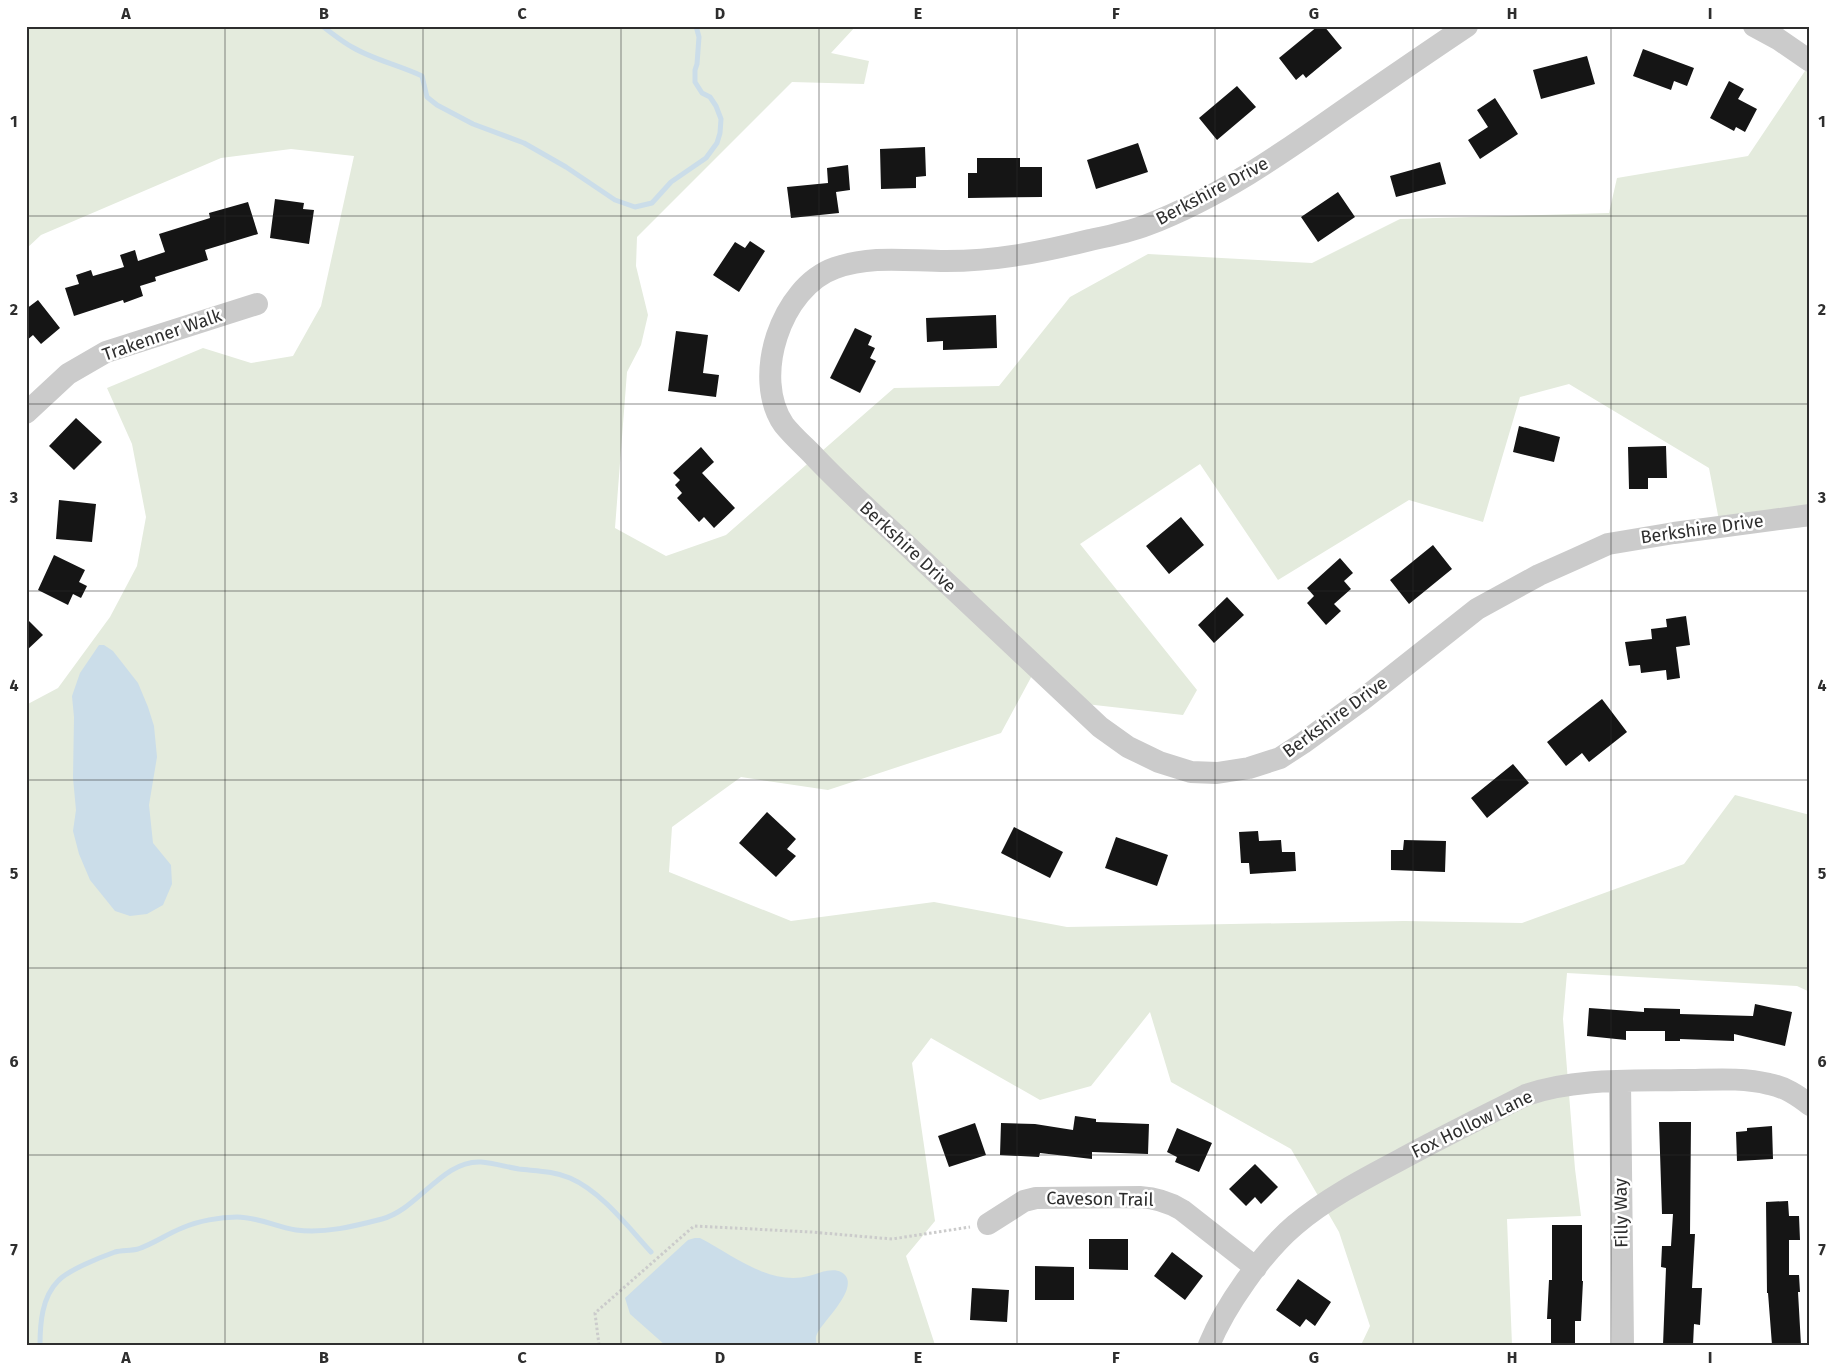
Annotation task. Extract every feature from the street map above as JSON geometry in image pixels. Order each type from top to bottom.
[{"type":"street","name":"Berkshire Drive","points":[[1467,26],[1246,176],[1199,202],[1145,226],[1028,254],[993,259],[855,261],[830,270],[815,279],[796,299],[779,326],[770,374],[775,407],[784,425],[836,480],[1100,727],[1128,747],[1159,762],[1191,772],[1217,774],[1249,768],[1280,758],[1362,700],[1477,609],[1539,575],[1608,544],[1674,532],[1810,514]]},
{"type":"street","points":[[1754,26],[1778,39],[1810,61]]},
{"type":"street","name":"Trakenner Walk","points":[[26,414],[68,374],[106,352],[257,304]]},
{"type":"street","name":"Fox Hollow Lane","points":[[1209,1345],[1232,1302],[1256,1268],[1293,1226],[1316,1208],[1358,1182],[1526,1095],[1544,1088],[1566,1084],[1620,1081],[1744,1080],[1768,1083],[1781,1087],[1793,1092],[1810,1105]]},
{"type":"street","name":"Filly Way","points":[[1620,1081],[1623,1345]]},
{"type":"street","name":"Caveson Trail","points":[[988,1224],[1024,1201],[1036,1198],[1140,1196],[1172,1204],[1182,1210],[1256,1268]]},
{"type":"path","points":[[599,1345],[595,1313],[694,1226],[810,1232],[892,1239],[948,1232],[988,1224]]},
{"type":"shaded area","points":[[26,26],[856,26],[831,53],[869,61],[864,84],[792,82],[637,237],[636,266],[648,315],[641,345],[627,372],[615,528],[666,556],[726,535],[894,388],[999,386],[1070,297],[1148,254],[1312,263],[1400,219],[1609,213],[1617,178],[1748,156],[1809,65],[1810,526],[1722,536],[1709,468],[1569,384],[1520,397],[1483,522],[1409,500],[1278,580],[1200,464],[1080,544],[1197,690],[1183,715],[1068,702],[1035,670],[1001,733],[828,790],[741,777],[672,827],[669,872],[791,921],[934,902],[1067,927],[1404,921],[1522,923],[1684,864],[1735,795],[1810,815],[1810,992],[1797,986],[1567,973],[1563,1019],[1575,1169],[1581,1216],[1507,1219],[1512,1345],[1361,1345],[1370,1326],[1339,1232],[1291,1149],[1171,1082],[1150,1012],[1091,1086],[1040,1100],[931,1038],[912,1063],[935,1221],[906,1256],[935,1345],[26,1345],[26,705],[58,688],[110,617],[137,566],[146,517],[132,444],[107,388],[203,348],[251,363],[293,356],[321,306],[354,156],[291,149],[221,158],[41,235],[26,249]]},
{"type":"water","points":[[99,645],[104,645],[113,651],[138,683],[154,726],[157,757],[149,805],[153,843],[171,865],[172,884],[163,905],[147,914],[130,916],[115,911],[90,880],[79,854],[73,831],[76,810],[73,778],[74,717],[72,696],[80,673]]},
{"type":"water","points":[[700,1238],[752,1267],[780,1277],[809,1276],[832,1270],[845,1275],[848,1281],[847,1289],[838,1305],[820,1328],[816,1338],[817,1345],[665,1345],[630,1314],[625,1298],[688,1240]]},
{"type":"building","points":[[1318,26],[1324,26],[1342,48],[1306,78],[1303,74],[1296,80],[1279,58]]},
{"type":"building","points":[[1643,49],[1694,68],[1687,86],[1674,81],[1671,90],[1633,76]]},
{"type":"building","points":[[1587,56],[1595,84],[1541,99],[1533,70]]},
{"type":"building","points":[[1729,81],[1744,89],[1738,99],[1757,109],[1745,132],[1736,127],[1734,131],[1710,118]]},
{"type":"building","points":[[1237,86],[1256,107],[1217,140],[1199,118]]},
{"type":"building","points":[[1495,98],[1518,134],[1480,159],[1468,140],[1488,127],[1477,110]]},
{"type":"building","points":[[1138,143],[1148,172],[1096,189],[1087,160]]},
{"type":"building","points":[[925,147],[926,176],[916,177],[916,188],[881,189],[880,149]]},
{"type":"building","points":[[977,158],[1020,158],[1020,167],[1042,167],[1042,197],[968,198],[968,173],[977,173]]},
{"type":"building","points":[[1440,162],[1446,184],[1396,197],[1390,176]]},
{"type":"building","points":[[848,165],[850,190],[836,192],[839,213],[791,218],[787,187],[828,183],[827,168]]},
{"type":"building","points":[[1338,192],[1355,217],[1318,242],[1301,217]]},
{"type":"building","points":[[275,199],[304,203],[303,209],[314,210],[309,244],[270,238]]},
{"type":"building","points":[[248,202],[258,234],[205,250],[208,260],[155,277],[156,281],[140,286],[143,296],[124,303],[123,300],[74,316],[65,288],[79,284],[76,275],[91,270],[93,276],[124,267],[120,255],[135,250],[138,261],[165,252],[159,234],[210,218],[209,213]]},
{"type":"building","points":[[750,241],[765,251],[739,292],[713,275],[735,242],[745,248]]},
{"type":"building","points":[[38,300],[60,328],[41,344],[33,335],[26,341],[26,309]]},
{"type":"building","points":[[996,315],[997,348],[943,350],[943,341],[927,342],[926,318]]},
{"type":"building","points":[[855,328],[872,336],[868,345],[875,348],[870,358],[876,361],[860,393],[830,378]]},
{"type":"building","points":[[676,331],[708,335],[703,373],[719,375],[716,397],[668,391]]},
{"type":"building","points":[[76,418],[102,442],[74,470],[49,446]]},
{"type":"building","points":[[1519,426],[1560,437],[1554,462],[1513,452]]},
{"type":"building","points":[[1666,446],[1667,478],[1648,478],[1648,489],[1629,489],[1628,447]]},
{"type":"building","points":[[701,447],[714,462],[702,473],[735,508],[714,528],[704,517],[699,522],[677,498],[682,493],[675,485],[680,480],[673,473]]},
{"type":"building","points":[[59,500],[96,504],[92,542],[56,539]]},
{"type":"building","points":[[1181,517],[1204,545],[1169,574],[1146,546]]},
{"type":"building","points":[[1433,545],[1452,569],[1409,604],[1390,580]]},
{"type":"building","points":[[54,555],[85,570],[79,582],[87,586],[81,598],[73,594],[68,605],[38,590]]},
{"type":"building","points":[[1340,558],[1353,573],[1344,581],[1351,589],[1334,604],[1341,611],[1326,625],[1307,603],[1314,596],[1307,588]]},
{"type":"building","points":[[1227,597],[1244,615],[1214,643],[1198,625]]},
{"type":"building","points":[[1686,616],[1690,645],[1676,647],[1680,678],[1667,680],[1666,670],[1641,673],[1640,665],[1629,666],[1625,642],[1652,639],[1651,629],[1667,627],[1666,619]]},
{"type":"building","points":[[26,618],[43,635],[26,651]]},
{"type":"building","points":[[1602,699],[1627,732],[1589,762],[1582,753],[1566,766],[1547,742]]},
{"type":"building","points":[[1513,764],[1529,783],[1487,818],[1471,798]]},
{"type":"building","points":[[767,812],[796,839],[787,849],[796,856],[776,877],[739,843]]},
{"type":"building","points":[[1014,827],[1063,852],[1050,878],[1001,853]]},
{"type":"building","points":[[1258,831],[1259,841],[1281,840],[1282,852],[1295,852],[1296,871],[1250,874],[1249,863],[1241,863],[1239,832]]},
{"type":"building","points":[[1116,837],[1168,855],[1157,886],[1105,868]]},
{"type":"building","points":[[1404,840],[1446,841],[1445,872],[1391,870],[1391,850],[1403,850]]},
{"type":"building","points":[[1755,1004],[1792,1012],[1785,1046],[1734,1034],[1734,1041],[1680,1039],[1680,1041],[1665,1041],[1665,1031],[1626,1031],[1626,1040],[1587,1036],[1589,1008],[1644,1012],[1644,1008],[1680,1009],[1680,1014],[1753,1016]]},
{"type":"building","points":[[1075,1116],[1096,1119],[1096,1122],[1149,1124],[1148,1154],[1092,1152],[1092,1159],[1040,1153],[1039,1157],[1000,1155],[1001,1123],[1035,1124],[1073,1130]]},
{"type":"building","points":[[1659,1122],[1691,1122],[1690,1234],[1695,1234],[1692,1288],[1702,1288],[1700,1325],[1694,1324],[1693,1345],[1663,1345],[1666,1268],[1661,1267],[1662,1246],[1671,1246],[1673,1214],[1662,1214]]},
{"type":"building","points":[[975,1123],[986,1155],[949,1167],[938,1136]]},
{"type":"building","points":[[1772,1126],[1773,1159],[1737,1161],[1736,1132],[1747,1131],[1747,1128]]},
{"type":"building","points":[[1177,1128],[1212,1143],[1199,1172],[1175,1162],[1177,1157],[1167,1152]]},
{"type":"building","points":[[1255,1164],[1278,1187],[1261,1204],[1255,1197],[1246,1206],[1229,1189]]},
{"type":"building","points":[[1788,1201],[1789,1216],[1799,1216],[1800,1240],[1789,1240],[1789,1275],[1799,1275],[1801,1345],[1772,1345],[1767,1293],[1766,1202]]},
{"type":"building","points":[[1552,1225],[1582,1225],[1583,1281],[1581,1321],[1575,1321],[1575,1345],[1551,1345],[1551,1319],[1547,1319],[1549,1280],[1552,1280]]},
{"type":"building","points":[[1089,1239],[1128,1239],[1128,1270],[1089,1269]]},
{"type":"building","points":[[1172,1252],[1203,1276],[1185,1300],[1154,1276]]},
{"type":"building","points":[[1035,1266],[1074,1267],[1074,1300],[1035,1300]]},
{"type":"building","points":[[1298,1279],[1331,1302],[1315,1326],[1306,1319],[1300,1327],[1276,1310]]},
{"type":"building","points":[[972,1288],[1009,1290],[1007,1322],[970,1320]]},
{"type":"waterway","points":[[322,26],[360,52],[422,76],[427,97],[437,105],[473,124],[524,143],[566,167],[615,200],[635,207],[652,203],[671,182],[706,158],[717,143],[721,119],[710,97],[702,93],[695,82],[699,37],[696,26]]},
{"type":"waterway","points":[[40,1345],[43,1311],[48,1295],[63,1277],[93,1260],[115,1252],[138,1249],[176,1230],[202,1221],[230,1217],[245,1217],[289,1229],[307,1231],[339,1229],[382,1219],[408,1206],[442,1177],[467,1163],[481,1162],[551,1173],[570,1178],[582,1184],[604,1201],[651,1252]]}]
